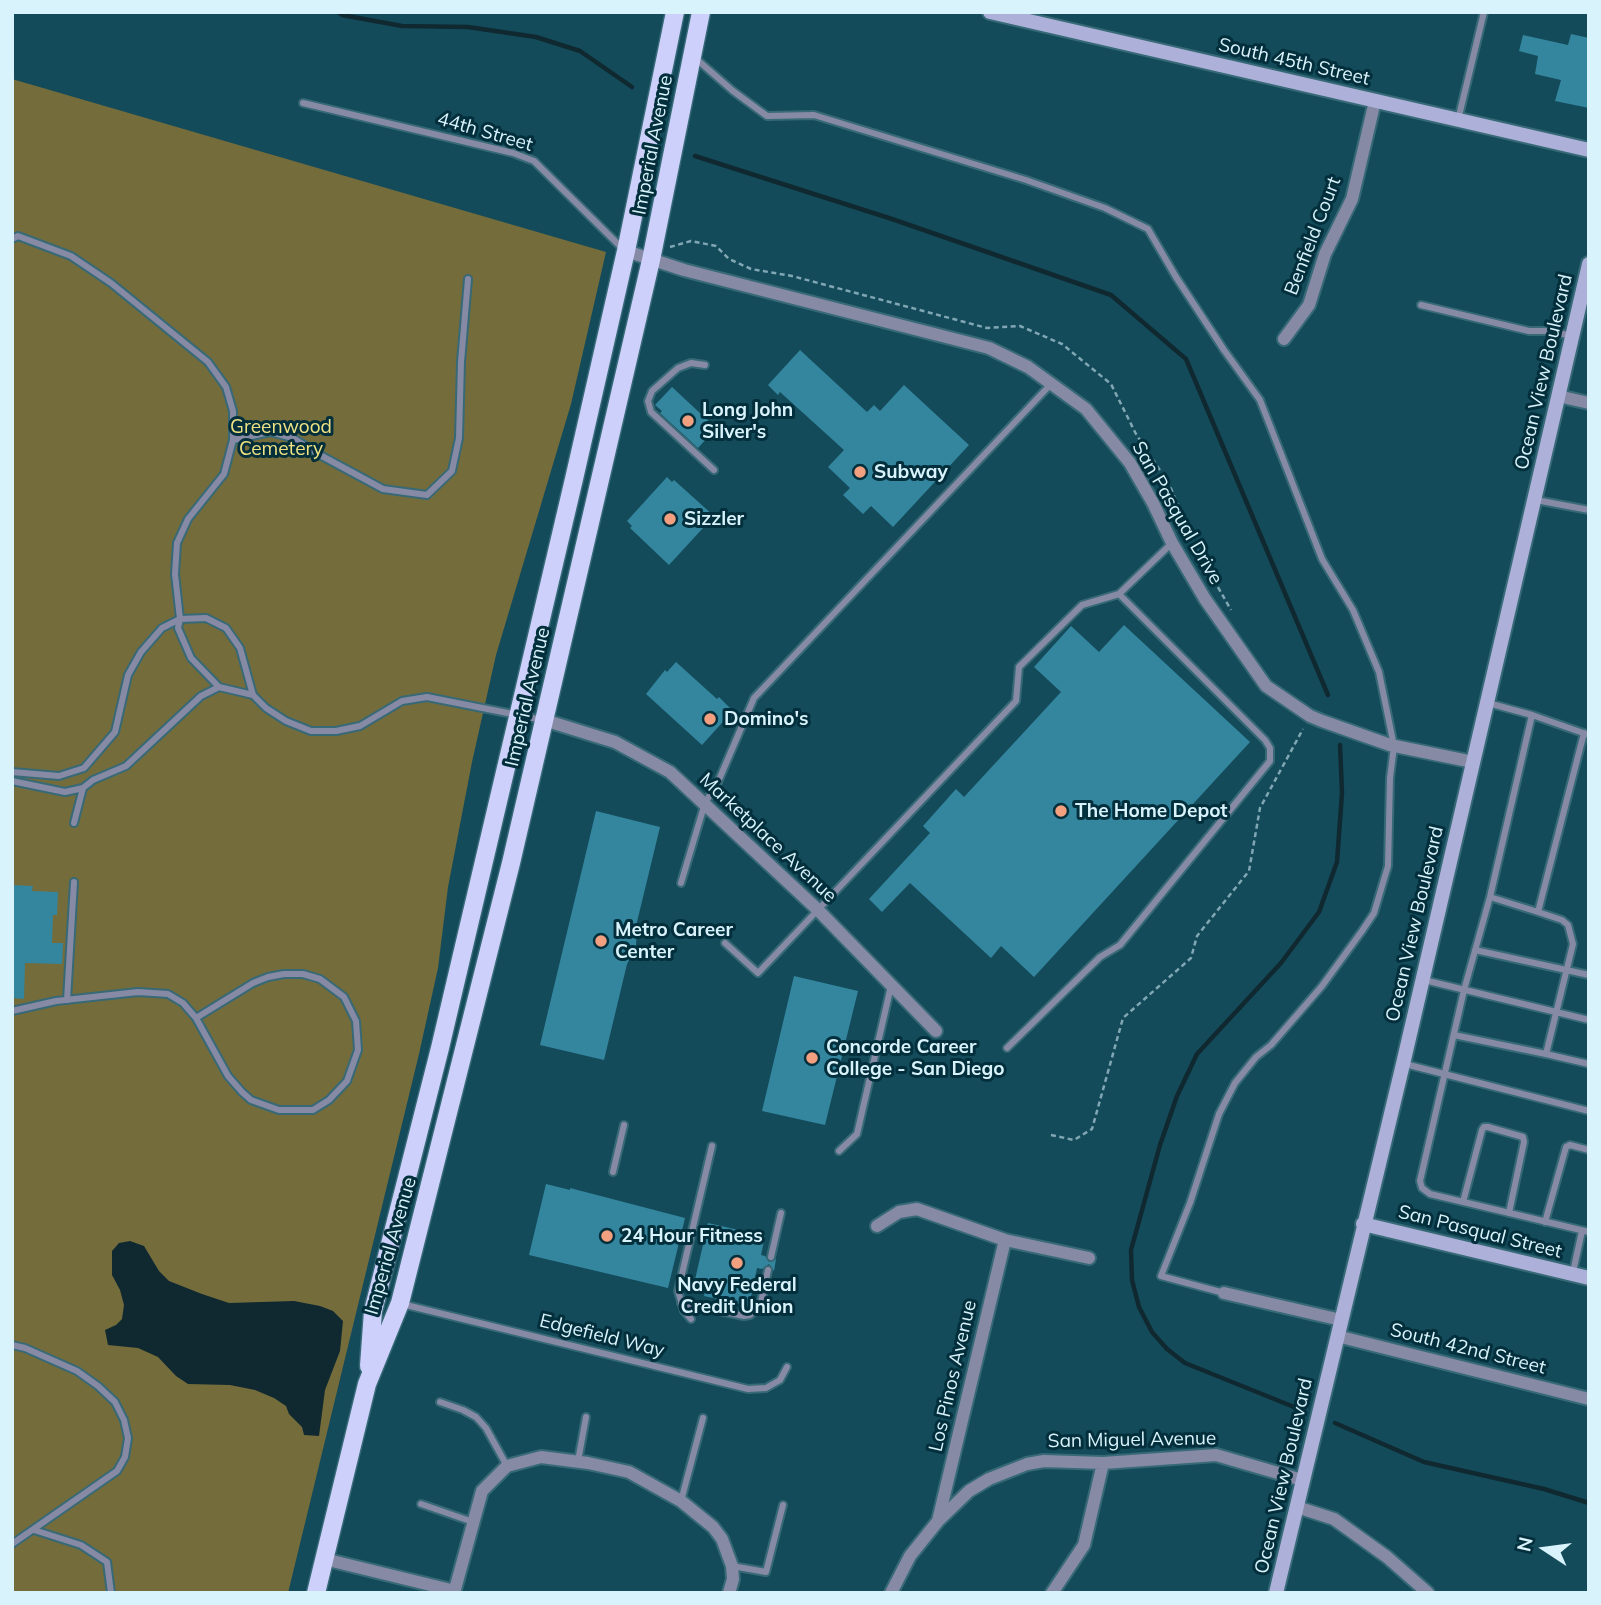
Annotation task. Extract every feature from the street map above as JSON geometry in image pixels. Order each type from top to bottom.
[{"type":"main road","name":"Imperial Avenue","points":[[367,1384],[373,1311],[440,1048],[626,251],[675,12]]},
{"type":"main road","name":"Imperial Avenue","points":[[316,1593],[367,1384],[400,1303],[511,863],[651,260],[701,12]]},
{"type":"main road","name":"South 45th Street","points":[[990,12],[1589,150]]},
{"type":"main road","name":"Ocean View Boulevard","points":[[1276,1593],[1403,1064],[1589,264]]},
{"type":"main road","points":[[400,1303],[393,1300],[391,1294],[409,1210],[405,1186]]},
{"type":"main road","name":"San Pasqual Street","points":[[1363,1224],[1589,1278]]},
{"type":"street","name":"Benfield Court","points":[[1284,339],[1309,305],[1325,254],[1352,199],[1376,101]]},
{"type":"street","name":"San Pasqual Drive","points":[[626,251],[684,270],[989,348],[1028,367],[1086,409],[1130,463],[1205,599],[1266,686],[1310,716],[1394,746],[1473,762]]},
{"type":"street","points":[[1558,396],[1589,403]]},
{"type":"street","name":"Marketplace Avenue","points":[[544,720],[615,742],[670,772],[818,910],[936,1031]]},
{"type":"street","points":[[877,1226],[899,1212],[917,1209],[1005,1240],[1089,1258]]},
{"type":"street","name":"Los Pinos Avenue","points":[[938,1521],[1005,1240]]},
{"type":"street","points":[[1224,1293],[1341,1320]]},
{"type":"street","name":"South 42nd Street","points":[[1338,1336],[1589,1399]]},
{"type":"street","name":"San Miguel Avenue","points":[[891,1593],[910,1556],[938,1521],[969,1491],[989,1479],[1027,1464],[1044,1461],[1103,1463],[1216,1455],[1302,1480]]},
{"type":"street","points":[[324,1559],[454,1592],[482,1491],[507,1466],[541,1457],[578,1461],[629,1472],[681,1501],[713,1527],[722,1539],[732,1566],[733,1579],[729,1593]]},
{"type":"street","points":[[1052,1593],[1084,1545],[1103,1463]]},
{"type":"street","points":[[1297,1507],[1334,1519],[1388,1557],[1428,1593]]},
{"type":"lane","points":[[1458,120],[1484,12]]},
{"type":"lane","points":[[692,56],[767,116],[814,115],[1026,180],[1105,208],[1148,229],[1176,277],[1260,400],[1322,559],[1353,610],[1379,672],[1394,746],[1390,778],[1388,866],[1374,913],[1322,986],[1271,1045],[1255,1057],[1235,1083],[1219,1114],[1190,1203],[1161,1276],[1224,1293]]},
{"type":"lane","name":"44th Street","points":[[303,103],[513,153],[534,161],[626,251]]},
{"type":"lane","points":[[12,239],[18,236],[71,256],[110,282],[208,362],[226,387],[233,411],[233,440],[224,474],[188,519],[177,543],[175,574],[180,620],[178,628],[191,658],[219,687],[253,695]]},
{"type":"lane","points":[[233,440],[270,432],[293,438],[383,489],[426,495],[452,471],[459,439],[461,362],[468,279]]},
{"type":"lane","points":[[1421,305],[1529,331],[1550,331],[1572,336]]},
{"type":"lane","points":[[705,365],[691,363],[678,368],[652,391],[648,401],[651,412],[714,470]]},
{"type":"lane","points":[[681,883],[705,803],[718,782],[754,698],[1051,384]]},
{"type":"lane","points":[[1534,499],[1589,510]]},
{"type":"lane","points":[[725,943],[758,973],[1016,701],[1018,667],[1082,605],[1119,594],[1172,543]]},
{"type":"lane","points":[[1007,1048],[1100,957],[1120,945],[1270,761],[1270,748],[1265,740],[1119,594]]},
{"type":"lane","points":[[12,772],[60,776],[84,768],[115,732],[128,675],[141,652],[162,628],[180,620],[206,618],[226,628],[240,648],[253,695],[266,708],[286,721],[311,731],[336,731],[360,726],[402,701],[428,696],[544,720]]},
{"type":"lane","points":[[12,781],[65,792],[83,788],[93,780],[126,766],[201,696],[219,687]]},
{"type":"lane","points":[[1487,703],[1586,734],[1538,912]]},
{"type":"lane","points":[[1532,715],[1420,1181],[1422,1188],[1430,1194],[1585,1231],[1572,1274]]},
{"type":"lane","points":[[74,822],[83,788]]},
{"type":"lane","points":[[67,1000],[74,882]]},
{"type":"lane","points":[[1490,897],[1568,925],[1573,944],[1546,1054]]},
{"type":"lane","points":[[1475,950],[1589,975]]},
{"type":"lane","points":[[12,1011],[67,1000],[138,992],[168,994],[183,1003],[196,1018],[228,1076],[242,1092],[251,1100],[279,1110],[313,1110],[330,1100],[347,1081],[358,1051],[356,1021],[344,997],[320,979],[303,974],[268,977],[233,994],[196,1018]]},
{"type":"lane","points":[[1422,980],[1589,1020]]},
{"type":"lane","points":[[839,1151],[857,1134],[891,986]]},
{"type":"lane","points":[[1454,1035],[1589,1064]]},
{"type":"lane","points":[[1403,1064],[1589,1111]]},
{"type":"lane","points":[[613,1172],[624,1125]]},
{"type":"lane","points":[[1463,1202],[1482,1130],[1488,1127],[1523,1137],[1509,1213]]},
{"type":"lane","points":[[1545,1222],[1566,1147],[1570,1145],[1589,1150]]},
{"type":"lane","points":[[691,1319],[684,1311],[678,1291],[712,1146]]},
{"type":"lane","points":[[771,1257],[781,1213]]},
{"type":"lane","points":[[681,1303],[750,1315],[760,1307],[768,1270]]},
{"type":"lane","name":"Edgefield Way","points":[[400,1303],[748,1388],[766,1388],[780,1380],[788,1367]]},
{"type":"lane","points":[[12,1345],[26,1348],[76,1371],[98,1385],[115,1402],[124,1420],[128,1438],[125,1457],[117,1471],[12,1544]]},
{"type":"lane","points":[[440,1402],[476,1418],[486,1428],[507,1466]]},
{"type":"lane","points":[[578,1461],[586,1417]]},
{"type":"lane","points":[[681,1501],[703,1418]]},
{"type":"lane","points":[[421,1504],[473,1522]]},
{"type":"lane","points":[[732,1566],[766,1572],[783,1505]]},
{"type":"lane","points":[[34,1530],[81,1545],[107,1562],[111,1593]]},
{"type":"green space","name":"Greenwood Cemetery","points":[[12,79],[606,252],[571,404],[496,655],[472,762],[448,887],[438,968],[419,1054],[288,1593],[12,1593]]},
{"type":"water","points":[[130,1241],[144,1246],[159,1271],[169,1281],[202,1294],[229,1303],[294,1301],[333,1311],[343,1321],[340,1351],[325,1390],[319,1436],[304,1435],[302,1427],[289,1414],[286,1406],[274,1398],[255,1390],[230,1385],[188,1384],[158,1357],[138,1348],[108,1345],[105,1330],[122,1319],[124,1305],[112,1275],[112,1251],[119,1243]]},
{"type":"building","points":[[1571,34],[1589,38],[1589,108],[1555,101],[1561,80],[1535,74],[1538,56],[1519,51],[1523,35],[1568,45]]},
{"type":"building","points":[[800,350],[867,412],[874,405],[880,411],[904,385],[969,445],[893,527],[871,506],[863,514],[843,495],[850,488],[828,467],[844,450],[780,392],[778,395],[768,385]]},
{"type":"building","name":"Long John Silver's","points":[[672,387],[716,428],[698,448],[660,413],[662,411],[655,405]]},
{"type":"building","name":"Sizzler","points":[[667,477],[672,482],[674,480],[714,516],[669,565],[630,528],[632,526],[627,521]]},
{"type":"building","name":"The Home Depot","points":[[1124,625],[1250,742],[1034,977],[1001,946],[991,958],[910,883],[882,912],[869,899],[930,833],[923,826],[956,789],[964,797],[1061,692],[1034,667],[1071,626],[1099,652]]},
{"type":"building","points":[[676,662],[730,708],[727,711],[730,714],[702,745],[646,694],[665,670],[667,672]]},
{"type":"building","name":"Metro Career Center","points":[[596,811],[660,827],[637,922],[636,946],[627,964],[604,1060],[540,1045]]},
{"type":"building","points":[[12,885],[33,886],[32,891],[58,892],[57,915],[53,915],[52,943],[63,943],[62,964],[25,963],[24,999],[12,998]]},
{"type":"building","name":"Concorde Career College - San Diego","points":[[794,976],[858,991],[825,1125],[762,1111]]},
{"type":"building","name":"24 Hour Fitness","points":[[546,1184],[685,1218],[668,1288],[529,1255]]},
{"type":"building","name":"Navy Federal Credit Union","points":[[708,1223],[765,1236],[761,1255],[769,1262],[776,1259],[774,1271],[769,1264],[762,1269],[757,1268],[749,1306],[704,1296],[706,1287],[694,1284]]},
{"type":"waterway","points":[[338,12],[402,26],[468,27],[536,37],[580,51],[632,87]]},
{"type":"waterway","points":[[695,156],[892,219],[1111,295],[1186,359],[1328,695]]},
{"type":"waterway","points":[[1299,1409],[1185,1363],[1167,1349],[1152,1332],[1139,1307],[1132,1280],[1131,1250],[1160,1145],[1177,1096],[1197,1054],[1281,963],[1319,912],[1337,862],[1342,793],[1340,745]]},
{"type":"waterway","points":[[1335,1423],[1424,1462],[1544,1489],[1589,1503]]},
{"type":"place","name":"Long John Silver's","points":[[688,421]]},
{"type":"place","name":"Subway","points":[[860,472]]},
{"type":"place","name":"Sizzler","points":[[670,519]]},
{"type":"place","name":"Domino's","points":[[710,719]]},
{"type":"place","name":"The Home Depot","points":[[1061,811]]},
{"type":"place","name":"Metro Career Center","points":[[601,941]]},
{"type":"place","name":"Concorde Career College - San Diego","points":[[812,1058]]},
{"type":"place","name":"24 Hour Fitness","points":[[607,1236]]},
{"type":"place","name":"Navy Federal Credit Union","points":[[737,1263]]}]
